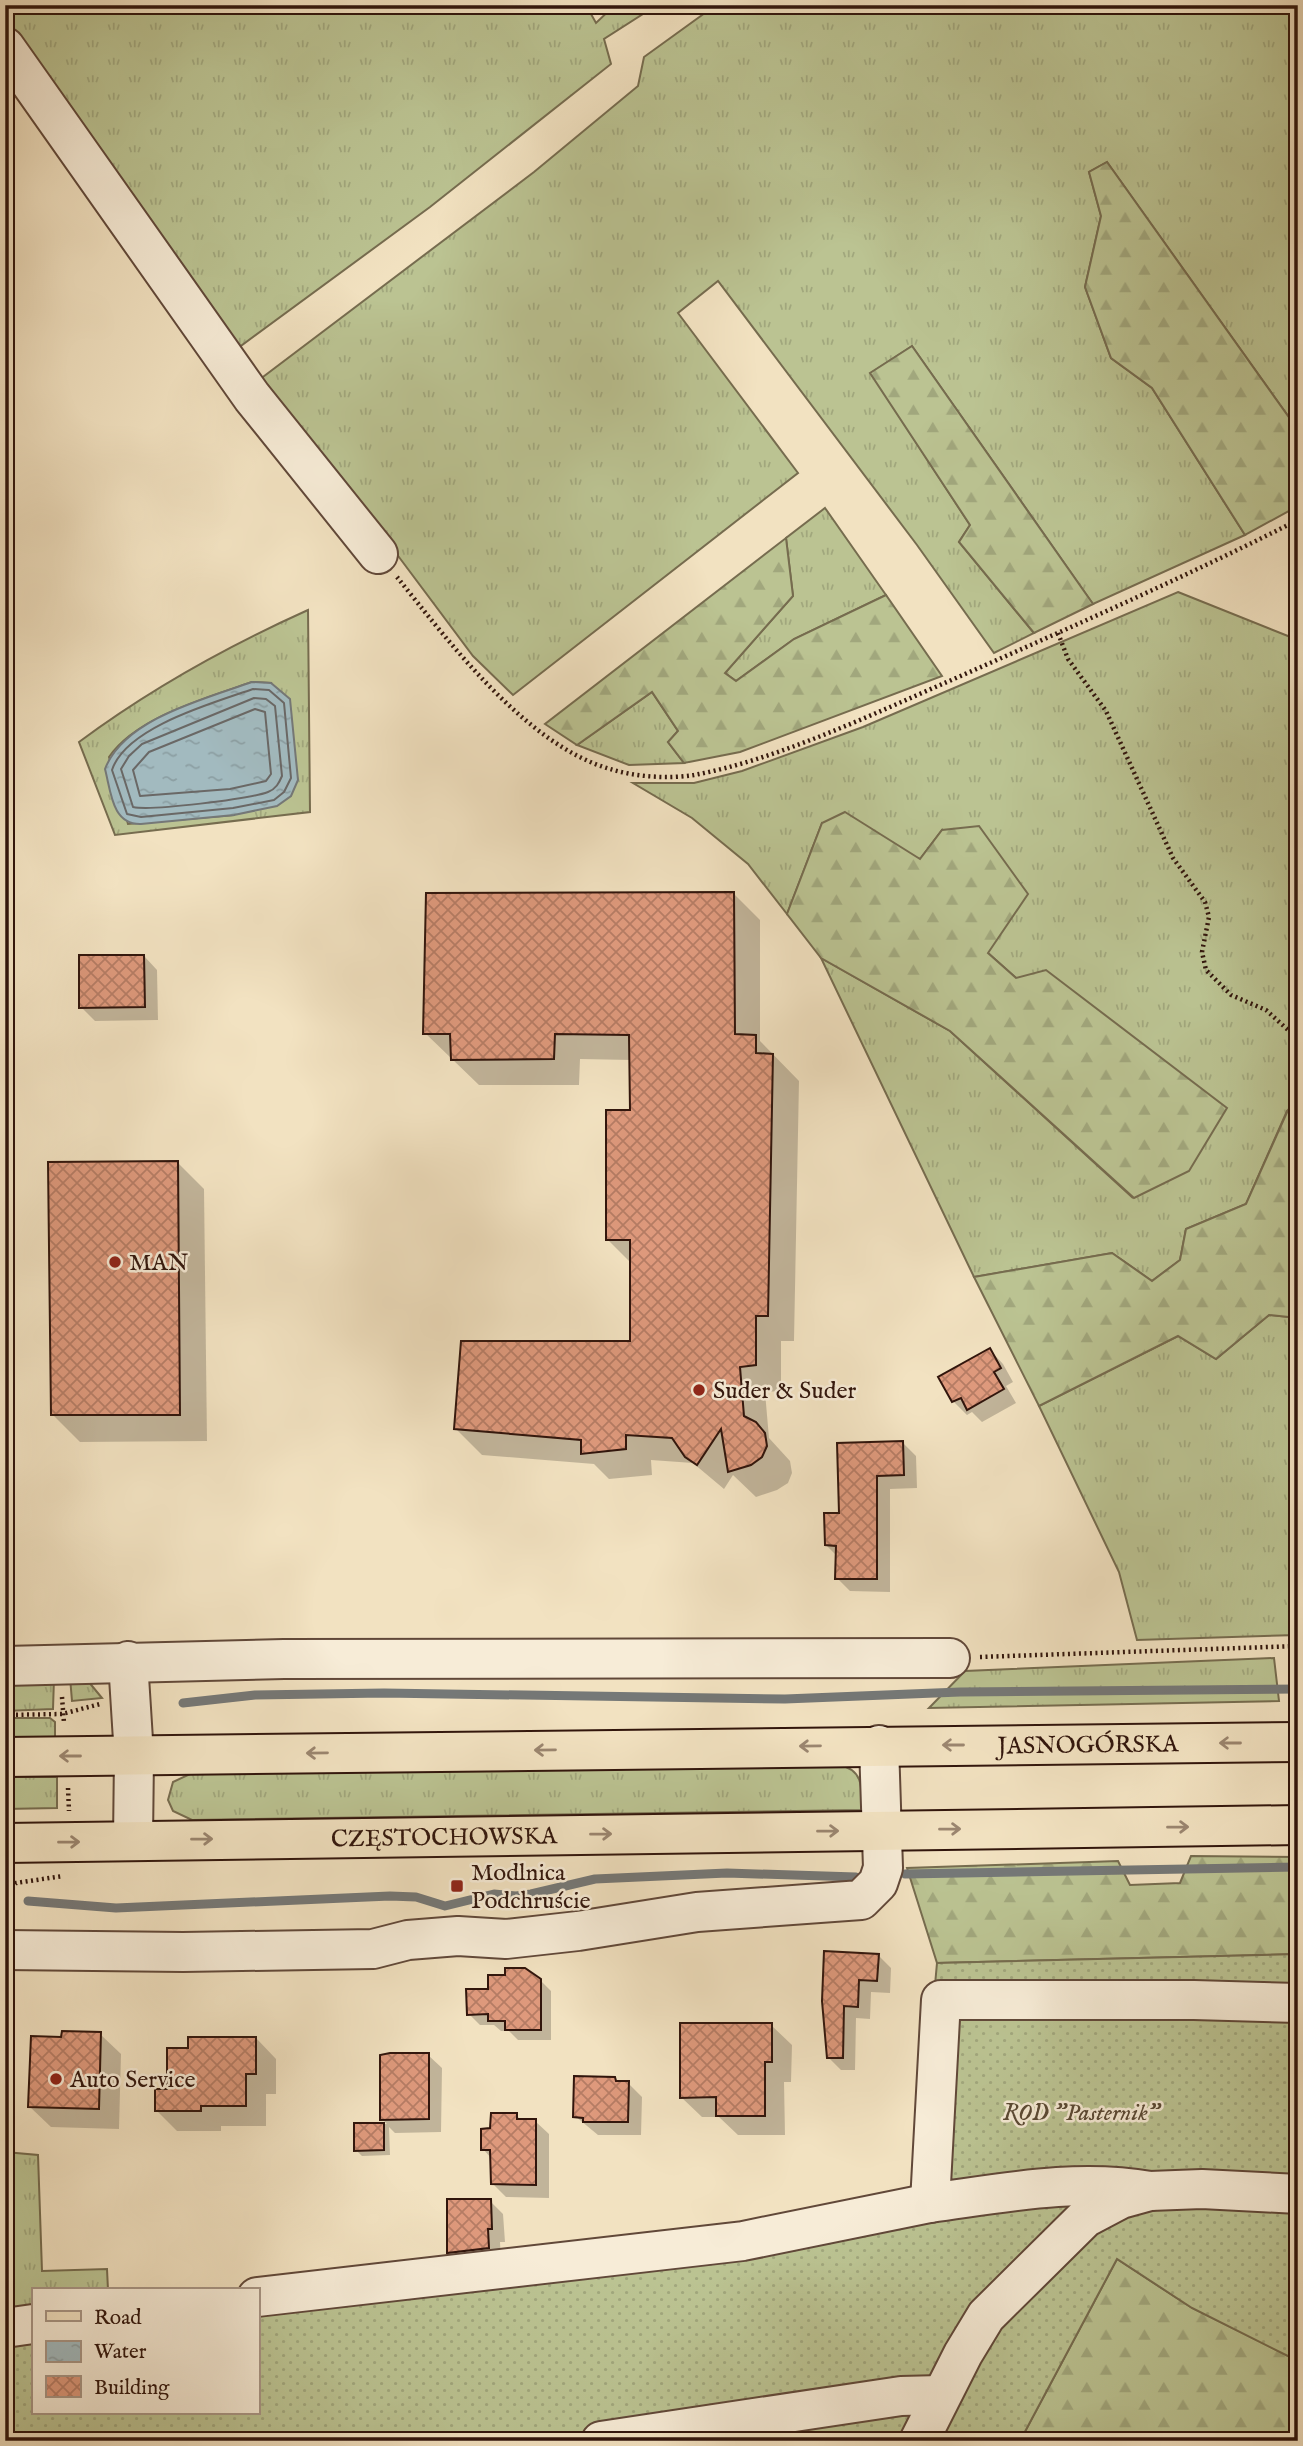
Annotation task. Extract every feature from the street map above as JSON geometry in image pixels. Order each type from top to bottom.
[{"type":"main road","name":"JASNOGÓRSKA","points":[[878,1745],[1298,1742]]},
{"type":"main road","points":[[5,1757],[878,1745]]},
{"type":"main road","points":[[882,1830],[1298,1825]]},
{"type":"main road","name":"CZĘSTOCHOWSKA","points":[[5,1843],[882,1830]]},
{"type":"street","points":[[7,52],[252,397],[378,554]]},
{"type":"street","points":[[5,1666],[128,1661],[950,1658]]},
{"type":"street","points":[[128,1661],[134,1756],[133,1840]]},
{"type":"street","points":[[5,1950],[183,1952],[373,1949],[408,1940],[457,1936],[506,1939],[697,1912],[861,1900],[878,1883],[883,1868],[878,1745]]},
{"type":"street","points":[[930,2203],[942,2000],[1194,2000],[1298,2003]]},
{"type":"street","points":[[259,2297],[743,2241],[930,2203],[1055,2186],[1111,2184],[1150,2191],[1298,2194]]},
{"type":"street","points":[[919,2441],[941,2395],[986,2316],[1077,2226],[1121,2199],[1150,2191]]},
{"type":"street","points":[[5,2328],[32,2324]]},
{"type":"street","points":[[601,2441],[901,2396],[941,2395]]},
{"type":"path","points":[[378,554],[462,658],[535,728],[574,754],[598,764],[648,776],[693,775],[849,725],[1058,633],[1298,520]]},
{"type":"path","points":[[1058,633],[1068,659],[1106,711],[1173,858],[1205,902],[1209,917],[1202,953],[1206,970],[1231,995],[1266,1010],[1298,1039]]},
{"type":"path","points":[[950,1658],[1298,1646]]},
{"type":"path","points":[[5,1715],[62,1714]]},
{"type":"path","points":[[68,1787],[69,1812]]},
{"type":"path","points":[[5,1897],[16,1883],[54,1880]]},
{"type":"green space","points":[[5,5],[586,5],[596,23],[615,5],[657,5],[604,39],[611,64],[430,207],[234,351],[42,67],[5,18]]},
{"type":"green space","points":[[716,5],[1298,5],[1298,430],[1107,162],[1089,172],[1101,216],[1085,287],[1111,358],[1152,388],[1245,535],[1093,604],[912,346],[871,373],[970,525],[959,542],[1034,633],[994,653],[917,545],[718,281],[678,313],[798,473],[513,695],[473,656],[384,537],[255,383],[534,172],[638,86],[644,57]]},
{"type":"green space","points":[[1107,162],[1298,430],[1298,506],[1245,535],[1152,388],[1111,358],[1085,287],[1101,216],[1089,172]]},
{"type":"green space","points":[[912,346],[1093,604],[1034,633],[959,542],[970,525],[870,373]]},
{"type":"green space","points":[[825,508],[886,595],[794,639],[736,681],[725,673],[793,596],[786,538]]},
{"type":"green space","points":[[786,538],[793,596],[725,673],[736,681],[794,639],[886,595],[942,676],[740,752],[684,763],[668,742],[678,731],[652,692],[577,745],[545,724]]},
{"type":"green space","points":[[1178,592],[1298,640],[1298,1114],[1287,1111],[1246,1204],[1186,1229],[1180,1260],[1152,1281],[1112,1253],[974,1277],[821,958],[950,1031],[1133,1198],[1016,978],[988,953],[942,830],[920,859],[822,823],[787,914],[748,864],[692,818],[633,783],[694,783],[742,771],[863,727]]},
{"type":"green space","points":[[308,610],[310,812],[115,835],[79,742],[161,687]],"holes":[[[252,682],[271,683],[234,815],[128,824],[109,757],[121,743],[136,731],[174,710]]]},
{"type":"green space","points":[[652,692],[678,731],[668,742],[684,763],[629,765],[577,745]]},
{"type":"green space","points":[[845,812],[920,859],[942,830],[979,826],[1028,894],[988,953],[1016,978],[1046,970],[1227,1108],[1189,1171],[1134,1198],[950,1031],[821,958],[787,914],[822,823]]},
{"type":"green space","points":[[1288,1110],[1298,1114],[1298,1318],[1269,1315],[1216,1359],[1178,1336],[1039,1406],[974,1277],[1112,1253],[1152,1281],[1180,1260],[1186,1229],[1246,1204]]},
{"type":"green space","points":[[1269,1315],[1298,1318],[1298,1635],[1137,1640],[1119,1572],[1039,1406],[1178,1336],[1216,1359]]},
{"type":"green space","points":[[1274,1658],[1279,1701],[929,1708],[965,1671]]},
{"type":"green space","points":[[70,1677],[88,1681],[102,1698],[72,1701]]},
{"type":"green space","points":[[54,1678],[53,1709],[5,1711],[5,1681]]},
{"type":"green space","points":[[5,1718],[50,1718],[55,1722],[55,1742],[5,1737]]},
{"type":"green space","points":[[838,1765],[857,1775],[861,1788],[862,1810],[192,1820],[173,1811],[168,1800],[173,1782],[190,1774]]},
{"type":"green space","points":[[5,1777],[57,1777],[57,1808],[5,1809]]},
{"type":"green space","points":[[1191,1856],[1298,1857],[1298,1954],[937,1963],[907,1868],[1118,1861],[1130,1885],[1180,1883]]},
{"type":"green space","name":"ROD \"Pasternik\"","points":[[1298,1954],[1298,2361],[1192,2308],[1117,2259],[1020,2441],[5,2441],[5,2332],[32,2328],[32,2414],[259,2414],[259,2295],[693,2233],[916,2195],[937,1963]]},
{"type":"green space","points":[[5,2152],[38,2155],[42,2271],[107,2269],[108,2288],[32,2288],[32,2328],[5,2332]]},
{"type":"green space","points":[[1117,2259],[1192,2308],[1298,2361],[1298,2441],[1020,2441]]},
{"type":"water","points":[[252,682],[271,683],[290,699],[298,780],[291,796],[277,806],[234,815],[141,824],[124,819],[114,806],[105,769],[115,752],[129,737],[168,713]]},
{"type":"building","points":[[734,892],[735,1034],[756,1035],[756,1053],[773,1054],[768,1316],[756,1316],[756,1365],[740,1367],[744,1416],[756,1422],[765,1433],[767,1446],[762,1457],[751,1465],[728,1472],[721,1429],[697,1465],[685,1457],[672,1438],[626,1435],[626,1449],[581,1454],[581,1440],[454,1429],[461,1341],[630,1341],[630,1240],[606,1240],[606,1110],[630,1110],[629,1035],[555,1034],[554,1059],[451,1060],[450,1034],[423,1034],[426,893]]},
{"type":"building","points":[[79,955],[144,955],[145,1007],[79,1008]]},
{"type":"building","points":[[178,1161],[180,1415],[51,1415],[48,1162]]},
{"type":"building","points":[[990,1348],[1001,1368],[994,1372],[1004,1389],[967,1410],[961,1398],[952,1402],[938,1377]]},
{"type":"building","points":[[903,1441],[904,1475],[877,1476],[877,1579],[835,1579],[836,1546],[825,1545],[824,1513],[839,1513],[837,1443]]},
{"type":"building","points":[[824,1951],[879,1954],[877,1981],[859,1980],[858,2007],[844,2006],[843,2058],[827,2058],[822,2001]]},
{"type":"building","points":[[505,1968],[525,1968],[541,1979],[541,2030],[505,2030],[505,2021],[488,2021],[488,2014],[467,2015],[466,1989],[488,1989],[488,1975],[505,1975]]},
{"type":"building","points":[[680,2023],[772,2023],[772,2062],[765,2062],[765,2116],[716,2116],[716,2097],[680,2098]]},
{"type":"building","points":[[62,2031],[101,2032],[99,2109],[28,2107],[31,2036],[61,2037]]},
{"type":"building","points":[[188,2037],[256,2037],[256,2074],[246,2074],[246,2106],[201,2106],[201,2111],[155,2111],[155,2089],[167,2089],[167,2048],[188,2048]]},
{"type":"building","points":[[429,2053],[429,2119],[380,2120],[380,2055]]},
{"type":"building","points":[[574,2076],[615,2077],[616,2081],[629,2081],[628,2122],[583,2122],[583,2118],[573,2117]]},
{"type":"building","points":[[491,2113],[517,2113],[517,2119],[536,2119],[536,2185],[491,2184],[490,2150],[481,2150],[481,2129],[490,2128]]},
{"type":"building","points":[[354,2123],[384,2123],[384,2150],[354,2151]]},
{"type":"building","points":[[447,2199],[491,2199],[492,2229],[488,2229],[489,2248],[447,2253]]},
{"type":"waterway","points":[[183,1703],[255,1695],[384,1693],[785,1699],[960,1692],[1298,1689]]},
{"type":"waterway","points":[[905,1874],[1298,1867]]},
{"type":"waterway","points":[[28,1901],[116,1908],[390,1896],[416,1897],[445,1906],[494,1894],[531,1894],[595,1879],[727,1873],[856,1877]]},
{"type":"place","name":"MAN","points":[[115,1262]]},
{"type":"place","name":"Suder & Suder","points":[[699,1390]]},
{"type":"place","name":"Modlnica Podchruście","points":[[457,1886]]},
{"type":"place","name":"Auto Service","points":[[56,2079]]}]
